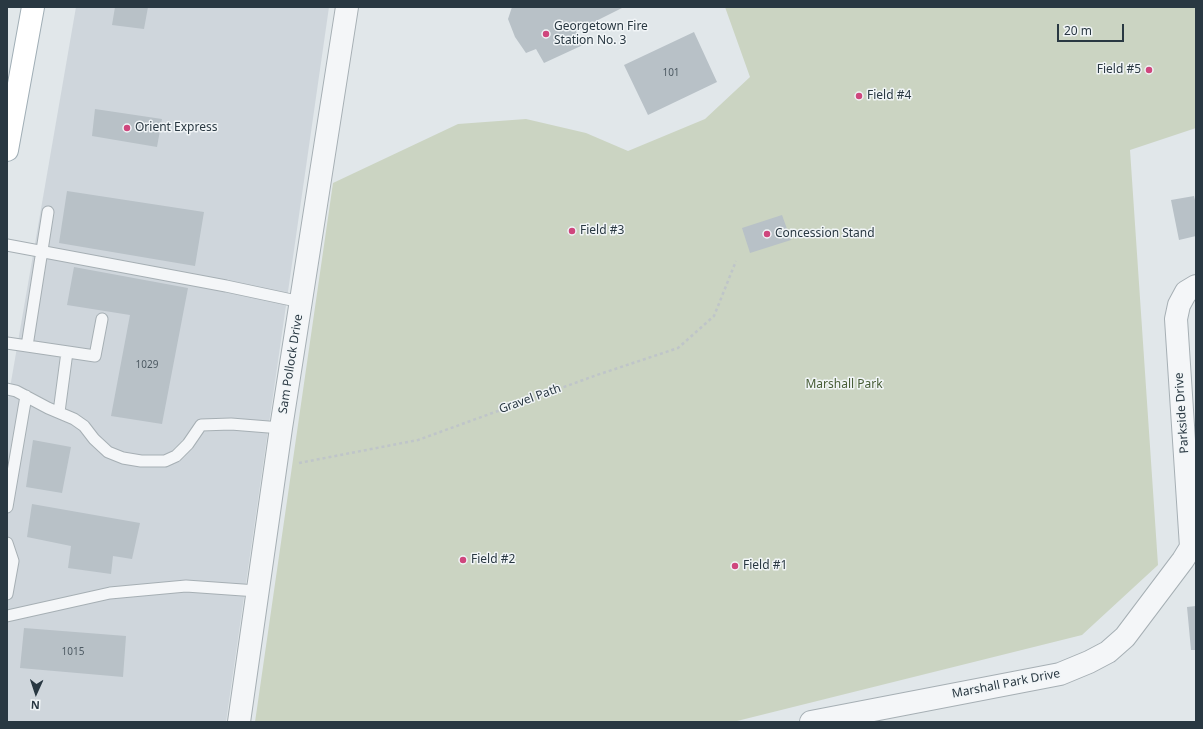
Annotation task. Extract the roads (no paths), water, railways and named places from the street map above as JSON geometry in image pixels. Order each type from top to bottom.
[{"type":"main road","points":[[7,150],[33,7]]},
{"type":"street","name":"Sam Pollock Drive","points":[[239,722],[281,428],[347,7]]},
{"type":"street","name":"Parkside Drive","points":[[1193,546],[1176,319],[1179,305],[1186,292],[1196,286]]},
{"type":"street","name":"Marshall Park Drive","points":[[811,722],[1060,674],[1089,662],[1108,652],[1125,637],[1193,546]]},
{"type":"lane","points":[[27,346],[43,252],[48,212]]},
{"type":"lane","points":[[7,245],[226,286],[301,302]]},
{"type":"lane","points":[[7,343],[96,356],[102,319]]},
{"type":"lane","points":[[59,412],[67,352]]},
{"type":"lane","points":[[7,389],[16,391],[69,416],[84,426],[94,440],[108,452],[124,458],[141,461],[165,461],[176,456],[188,444],[201,425],[231,424],[281,428]]},
{"type":"lane","points":[[7,507],[26,396]]},
{"type":"lane","points":[[7,542],[13,561],[7,594]]},
{"type":"lane","points":[[7,616],[110,593],[186,586],[258,591]]},
{"type":"place","name":"Georgetown Fire Station No. 3","points":[[546,34]]},
{"type":"place","name":"Field #5","points":[[1149,70]]},
{"type":"place","name":"Field #4","points":[[859,96]]},
{"type":"place","name":"Orient Express","points":[[127,128]]},
{"type":"place","name":"Field #3","points":[[572,231]]},
{"type":"place","name":"Concession Stand","points":[[767,234]]},
{"type":"place","name":"Field #2","points":[[463,560]]},
{"type":"place","name":"Field #1","points":[[735,566]]},
{"type":"park label","name":"Marshall Park","points":[[844,385]]}]
